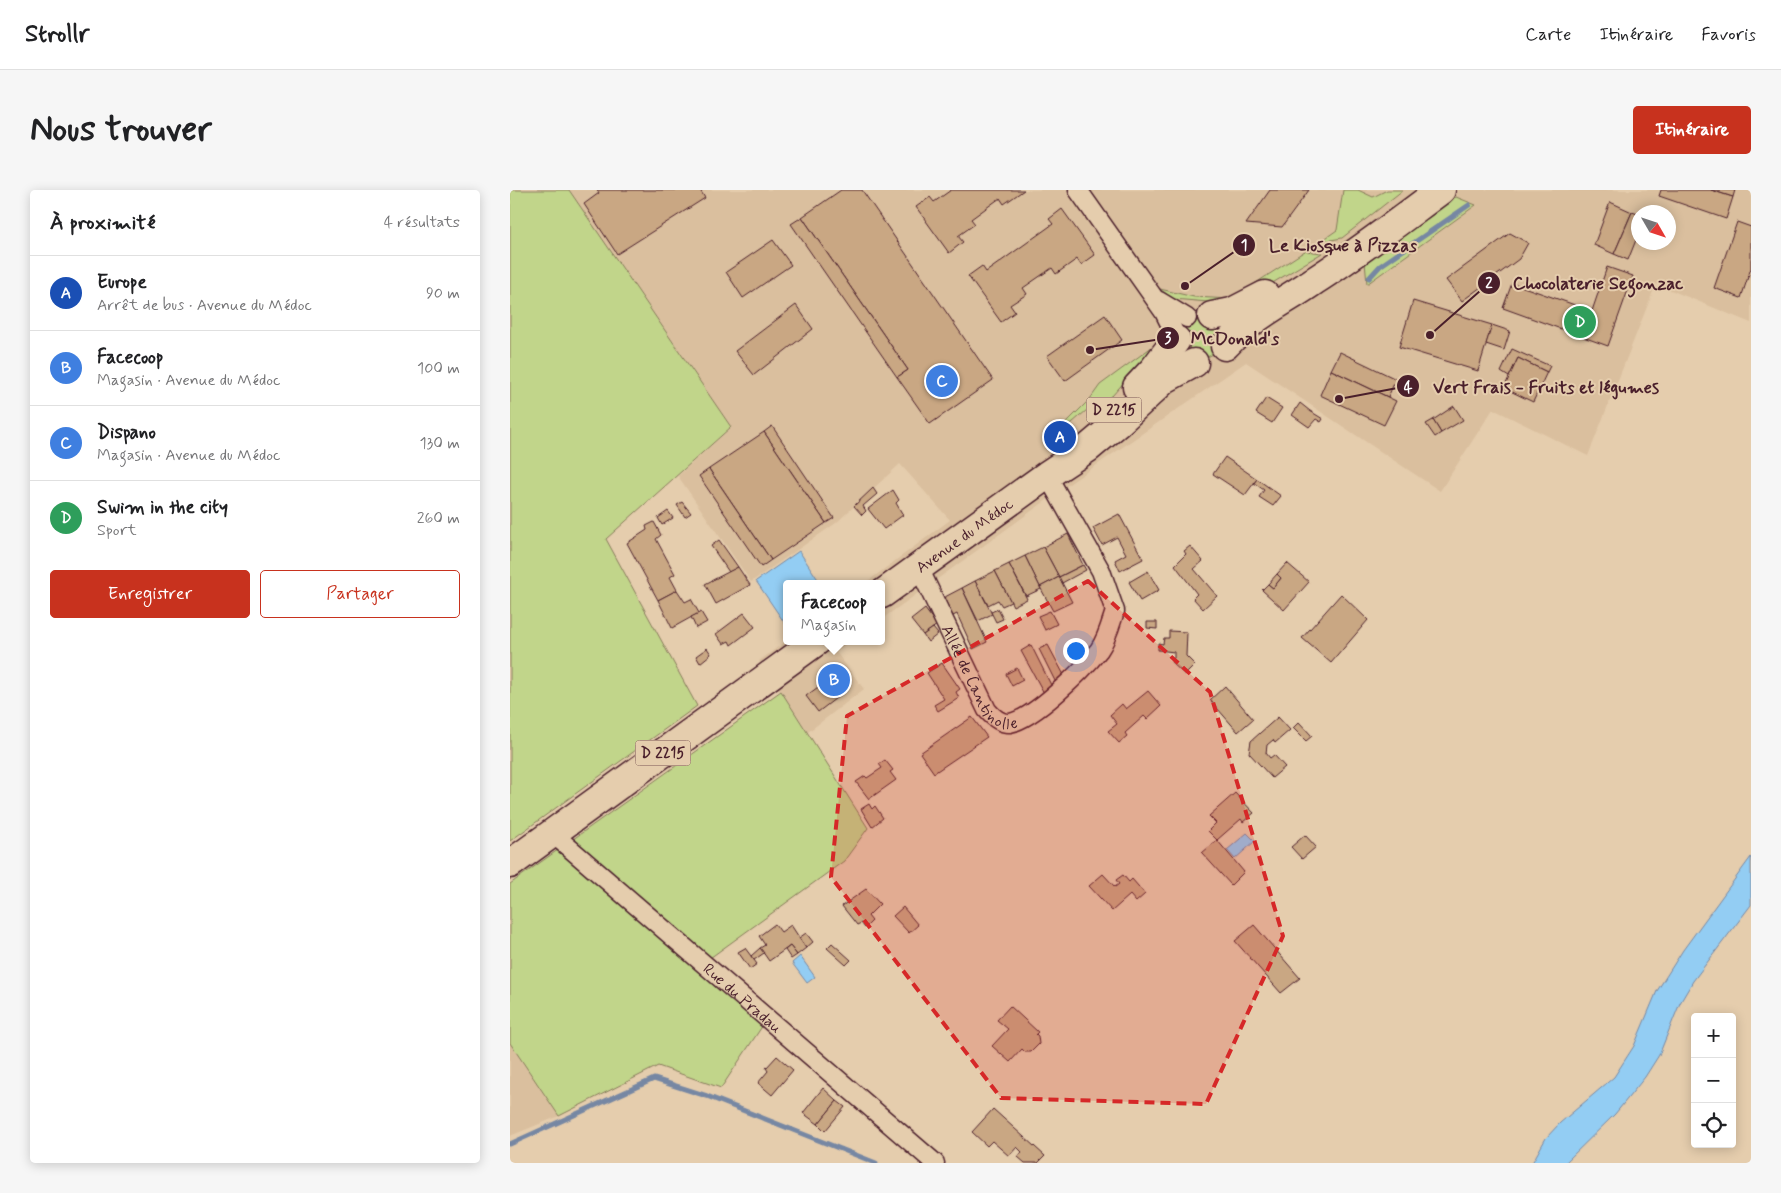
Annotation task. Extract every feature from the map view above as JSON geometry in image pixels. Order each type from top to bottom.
[{"type":"main road","points":[[1188,328],[1232,312],[1281,287],[1357,236],[1419,190]]},
{"type":"main road","points":[[1188,328],[1181,355],[1194,363],[1211,362],[1218,358],[1225,346],[1242,328],[1263,312],[1313,282],[1442,190]]},
{"type":"main road","points":[[1188,328],[1223,325],[1226,332],[1225,346]]},
{"type":"main road","name":"Avenue du Médoc","points":[[1047,475],[1075,444],[1119,406],[1154,369],[1188,328]]},
{"type":"main road","name":"Avenue du Médoc","points":[[885,592],[1096,441],[1165,379],[1194,363]]},
{"type":"main road","name":"D 2215","points":[[510,864],[811,645]]},
{"type":"street","points":[[1078,190],[1152,294],[1188,328]]},
{"type":"street","name":"Allée de Cantinolle","points":[[919,568],[987,710],[995,719],[1008,723],[1022,718],[1045,702],[1060,691],[1099,649],[1115,611],[1101,571],[1047,475]]},
{"type":"street","name":"Rue du Pradau","points":[[552,833],[935,1163]]},
{"type":"highlighted area","points":[[1088,581],[1210,692],[1283,936],[1206,1104],[1001,1098],[831,877],[847,716]]},
{"type":"shaded area","points":[[569,190],[1751,190],[1751,323],[1656,284],[1588,456],[1493,409],[1440,491],[1246,362],[1069,484],[885,617],[885,580],[869,580],[950,520],[900,464],[836,523],[751,582],[678,476],[731,427]]},
{"type":"shaded area","points":[[783,643],[783,645],[845,645],[836,652],[864,689],[808,732],[759,661]]},
{"type":"shaded area","points":[[510,1043],[559,1116],[510,1136]]},
{"type":"green space","points":[[510,190],[569,190],[731,427],[606,539],[697,706],[510,841]]},
{"type":"green space","points":[[1343,190],[1358,190],[1373,197],[1387,190],[1403,190],[1342,238],[1320,242],[1337,230]]},
{"type":"green space","points":[[1456,197],[1476,205],[1367,284],[1365,262],[1443,200]]},
{"type":"green space","points":[[1305,251],[1322,253],[1261,290],[1218,306],[1208,302],[1173,299],[1160,289],[1194,297],[1231,299]]},
{"type":"green space","points":[[1201,320],[1214,326],[1220,339],[1214,352],[1201,358],[1188,352],[1182,339],[1188,326]]},
{"type":"green space","points":[[1160,341],[1112,396],[1094,404],[1051,441],[1050,439],[1090,399],[1100,385]]},
{"type":"green space","points":[[781,691],[868,828],[844,861],[703,963],[767,1019],[721,1088],[658,1066],[559,1116],[510,1043],[510,884]]},
{"type":"water","points":[[799,551],[818,580],[783,580],[783,621],[756,581]]},
{"type":"water","points":[[1247,833],[1255,841],[1235,859],[1227,850]]},
{"type":"water","points":[[1751,857],[1751,905],[1693,981],[1680,1003],[1659,1055],[1645,1077],[1615,1114],[1565,1163],[1532,1163],[1546,1138],[1560,1123],[1614,1077],[1634,1046],[1657,991],[1683,950]]},
{"type":"water","points":[[800,956],[815,977],[807,983],[792,963]]},
{"type":"building","points":[[597,190],[700,190],[705,198],[617,254],[584,204],[599,193]]},
{"type":"building","points":[[841,190],[862,190],[993,380],[930,424],[897,377],[908,370],[802,217]]},
{"type":"building","points":[[951,190],[1024,190],[1004,204],[1000,198],[971,219],[975,224],[958,236],[963,242],[949,253],[916,207],[930,197],[934,202]]},
{"type":"building","points":[[1270,190],[1309,190],[1282,227],[1246,224]]},
{"type":"building","points":[[1661,190],[1711,190],[1733,197],[1726,219],[1659,196]]},
{"type":"building","points":[[1711,190],[1735,190],[1733,197]]},
{"type":"building","points":[[1610,202],[1631,212],[1614,254],[1594,245]]},
{"type":"building","points":[[1062,209],[1095,255],[1081,265],[1077,259],[1056,274],[1052,268],[1023,288],[1027,294],[1010,305],[1015,312],[1001,322],[968,276],[982,266],[986,272],[1053,224],[1049,219]]},
{"type":"building","points":[[1631,214],[1632,250],[1628,260],[1614,254]]},
{"type":"building","points":[[802,217],[908,370],[897,377],[791,224]]},
{"type":"building","points":[[1737,222],[1751,227],[1751,268],[1741,298],[1714,288]]},
{"type":"building","points":[[1510,233],[1528,243],[1519,259],[1462,301],[1446,280]]},
{"type":"building","points":[[773,240],[791,265],[743,298],[726,272]]},
{"type":"building","points":[[1607,267],[1633,276],[1608,346],[1503,308],[1512,283],[1592,311]]},
{"type":"building","points":[[1413,301],[1492,325],[1478,371],[1399,347]]},
{"type":"building","points":[[796,305],[813,329],[754,375],[735,351]]},
{"type":"building","points":[[1105,315],[1122,340],[1065,381],[1047,356]]},
{"type":"building","points":[[1492,325],[1510,331],[1504,350],[1486,344]]},
{"type":"building","points":[[1512,349],[1550,366],[1547,372],[1518,358],[1509,377],[1501,372]]},
{"type":"building","points":[[1340,352],[1396,379],[1388,397],[1331,370]]},
{"type":"building","points":[[1518,358],[1547,372],[1533,402],[1504,388]]},
{"type":"building","points":[[1331,370],[1396,401],[1384,425],[1320,395]]},
{"type":"building","points":[[1266,398],[1282,408],[1272,423],[1256,413]]},
{"type":"building","points":[[1300,403],[1323,419],[1321,422],[1316,419],[1309,427],[1292,415]]},
{"type":"building","points":[[1454,406],[1463,420],[1441,433],[1433,420]]},
{"type":"building","points":[[1433,420],[1441,433],[1435,437],[1426,424]]},
{"type":"building","points":[[772,426],[834,518],[826,523],[764,432]]},
{"type":"building","points":[[764,432],[826,523],[771,560],[709,469]]},
{"type":"building","points":[[1225,457],[1257,479],[1245,495],[1213,474]]},
{"type":"building","points":[[709,469],[771,560],[761,567],[699,476]]},
{"type":"building","points":[[1257,479],[1281,496],[1273,506],[1259,497],[1264,490],[1254,483]]},
{"type":"building","points":[[873,488],[877,494],[863,506],[866,511],[862,515],[854,506]]},
{"type":"building","points":[[893,490],[899,500],[896,503],[903,515],[884,529],[868,509]]},
{"type":"building","points":[[682,502],[691,513],[685,517],[677,505]]},
{"type":"building","points":[[668,511],[673,518],[662,525],[658,518]]},
{"type":"building","points":[[1119,514],[1143,559],[1120,571],[1115,560],[1126,554],[1117,537],[1102,545],[1093,528]]},
{"type":"building","points":[[654,522],[661,535],[656,539],[675,574],[670,577],[677,590],[658,600],[627,543],[647,530],[646,526]]},
{"type":"building","points":[[1068,534],[1083,565],[1059,577],[1043,547]]},
{"type":"building","points":[[719,540],[738,567],[729,572],[711,546]]},
{"type":"building","points":[[1190,546],[1203,561],[1194,569],[1217,596],[1203,609],[1193,598],[1197,594],[1175,565],[1186,554],[1184,551]]},
{"type":"building","points":[[1043,547],[1059,577],[1040,587],[1025,556]]},
{"type":"building","points":[[1025,556],[1041,589],[1026,596],[1009,564]]},
{"type":"building","points":[[1287,563],[1309,582],[1284,610],[1262,590],[1268,584],[1273,588],[1281,578],[1277,574]]},
{"type":"building","points":[[1009,564],[1027,599],[1013,606],[995,571]]},
{"type":"building","points":[[1083,565],[1086,570],[1062,583],[1059,577]]},
{"type":"building","points":[[738,567],[750,585],[716,604],[705,584]]},
{"type":"building","points":[[995,571],[1011,602],[1002,606],[998,600],[988,605],[975,581]]},
{"type":"building","points":[[1148,571],[1159,590],[1140,601],[1129,582]]},
{"type":"building","points":[[1277,574],[1281,578],[1273,588],[1268,584]]},
{"type":"building","points":[[1059,577],[1072,602],[1053,611],[1040,587]]},
{"type":"building","points":[[975,581],[992,614],[978,621],[962,588]]},
{"type":"building","points":[[962,588],[987,642],[973,649],[957,614],[953,616],[943,598]]},
{"type":"building","points":[[677,590],[685,602],[691,599],[699,613],[672,628],[658,600]]},
{"type":"building","points":[[1341,594],[1368,620],[1331,663],[1302,638]]},
{"type":"building","points":[[925,609],[937,625],[923,635],[911,620]]},
{"type":"building","points":[[998,609],[1003,619],[996,622],[991,612]]},
{"type":"building","points":[[1050,611],[1057,624],[1045,630],[1038,616]]},
{"type":"building","points":[[701,612],[707,622],[696,628],[691,617]]},
{"type":"building","points":[[744,613],[755,627],[731,645],[729,641],[723,644],[716,634]]},
{"type":"building","points":[[1147,622],[1157,622],[1157,629],[1147,628]]},
{"type":"building","points":[[933,628],[938,634],[928,642],[923,635]]},
{"type":"building","points":[[1169,631],[1187,632],[1186,656],[1195,665],[1185,675],[1170,661],[1174,658],[1174,652],[1158,650],[1158,643],[1163,644],[1164,638],[1169,638]]},
{"type":"building","points":[[1031,645],[1052,687],[1045,695],[1021,651]]},
{"type":"building","points":[[1048,645],[1064,675],[1056,683],[1039,649]]},
{"type":"building","points":[[707,648],[711,654],[700,663],[696,656]]},
{"type":"building","points":[[942,663],[960,689],[956,692],[959,698],[938,711],[934,705],[944,699],[927,673]]},
{"type":"building","points":[[1017,668],[1023,680],[1012,686],[1006,674]]},
{"type":"building","points":[[833,676],[844,692],[818,712],[806,696]]},
{"type":"building","points":[[1225,686],[1253,719],[1238,732],[1210,700]]},
{"type":"building","points":[[1148,691],[1161,706],[1147,719],[1144,716],[1125,733],[1127,736],[1119,743],[1108,731],[1117,724],[1110,715],[1122,704],[1126,709]]},
{"type":"building","points":[[972,717],[987,737],[934,773],[920,753]]},
{"type":"building","points":[[1278,717],[1290,730],[1275,743],[1273,740],[1267,745],[1266,753],[1270,758],[1274,755],[1285,767],[1272,778],[1249,753],[1251,741]]},
{"type":"building","points":[[1299,722],[1312,736],[1306,741],[1293,728]]},
{"type":"building","points":[[885,760],[893,770],[890,772],[896,780],[869,799],[856,782],[865,776],[867,778],[882,768],[879,764]]},
{"type":"building","points":[[1235,793],[1254,813],[1243,822],[1241,819],[1217,840],[1208,831],[1216,823],[1209,816]]},
{"type":"building","points":[[869,804],[872,809],[875,806],[883,818],[872,827],[861,809]]},
{"type":"building","points":[[1305,835],[1316,847],[1302,859],[1291,847]]},
{"type":"building","points":[[1217,840],[1244,872],[1231,885],[1202,853]]},
{"type":"building","points":[[1103,874],[1115,887],[1119,884],[1116,880],[1123,875],[1129,882],[1132,879],[1145,894],[1136,902],[1130,895],[1112,911],[1089,886]]},
{"type":"building","points":[[866,889],[880,904],[868,916],[872,921],[865,928],[861,923],[857,925],[842,906]]},
{"type":"building","points":[[903,907],[918,925],[909,933],[893,916]]},
{"type":"building","points":[[775,924],[781,932],[791,925],[806,948],[797,955],[790,946],[769,961],[760,948],[765,945],[759,936]]},
{"type":"building","points":[[1254,925],[1300,978],[1281,993],[1235,941]]},
{"type":"building","points":[[806,933],[813,942],[806,948],[799,938]]},
{"type":"building","points":[[832,943],[851,960],[846,965],[827,948]]},
{"type":"building","points":[[790,946],[797,955],[791,959],[785,950]]},
{"type":"building","points":[[745,948],[757,964],[750,969],[738,952]]},
{"type":"building","points":[[760,948],[764,953],[754,960],[751,956]]},
{"type":"building","points":[[1010,1006],[1038,1032],[1036,1034],[1039,1044],[1031,1052],[1025,1052],[1022,1049],[1010,1062],[992,1046],[1008,1029],[997,1020]]},
{"type":"building","points":[[777,1056],[793,1070],[772,1095],[758,1083],[768,1071],[766,1068]]},
{"type":"building","points":[[823,1088],[837,1101],[818,1124],[803,1113]]},
{"type":"building","points":[[837,1101],[845,1107],[825,1131],[818,1124]]},
{"type":"building","points":[[993,1109],[1045,1156],[1038,1163],[1025,1163],[1018,1157],[1022,1152],[1017,1147],[1009,1156],[992,1141],[987,1146],[972,1132]]},
{"type":"waterway","points":[[1369,278],[1380,266],[1469,205]]},
{"type":"waterway","points":[[510,1144],[654,1079],[707,1096],[876,1163]]},
{"type":"place","name":"Le Kiosque à Pizzas","points":[[1185,286]]},
{"type":"place","name":"Swim in the city","points":[[1580,322]]},
{"type":"place","name":"Chocolaterie Segonzac","points":[[1430,335]]},
{"type":"place","name":"McDonald's","points":[[1090,350]]},
{"type":"place","name":"Dispano","points":[[942,381]]},
{"type":"place","name":"Vert Frais - Fruits et légumes","points":[[1339,399]]},
{"type":"place","name":"Europe","points":[[1060,437]]},
{"type":"place","name":"Facecoop","points":[[834,680]]}]
